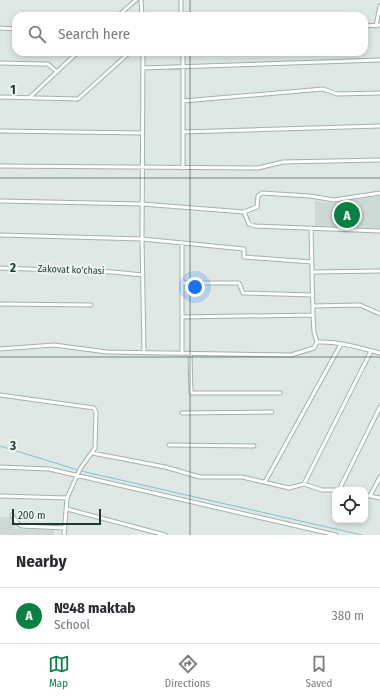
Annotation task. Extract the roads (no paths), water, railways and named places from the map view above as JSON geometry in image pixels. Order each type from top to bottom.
[{"type":"street","points":[[122,12],[136,0]]},
{"type":"street","points":[[141,0],[142,12]]},
{"type":"street","points":[[180,0],[181,12]]},
{"type":"street","points":[[378,26],[380,6]]},
{"type":"street","points":[[0,28],[12,29]]},
{"type":"street","points":[[30,97],[74,56]]},
{"type":"street","points":[[0,97],[78,99],[126,56]]},
{"type":"street","points":[[143,56],[142,239],[144,353]]},
{"type":"street","points":[[182,56],[183,168]]},
{"type":"street","points":[[143,68],[380,60]]},
{"type":"street","points":[[0,63],[48,64],[57,72]]},
{"type":"street","points":[[183,101],[322,89],[337,94],[380,93]]},
{"type":"street","points":[[183,132],[380,126]]},
{"type":"street","points":[[0,131],[142,133]]},
{"type":"street","points":[[0,166],[258,168],[284,162],[380,160]]},
{"type":"street","points":[[0,201],[142,204],[244,212],[256,207],[258,204],[258,196],[262,193],[310,196],[334,200],[380,193]]},
{"type":"street","points":[[244,212],[249,224],[255,226],[380,231]]},
{"type":"street","points":[[0,349],[54,345],[107,352],[190,355],[291,355],[314,348],[317,342],[314,332],[313,315],[311,228]]},
{"type":"street","points":[[0,235],[142,239],[244,249],[244,257],[312,262]]},
{"type":"street","points":[[182,243],[182,354]]},
{"type":"street","name":"Zakovat ko'chasi","points":[[0,268],[113,272],[143,275]]},
{"type":"street","points":[[313,272],[380,271]]},
{"type":"street","points":[[182,283],[239,283],[243,293],[313,295]]},
{"type":"street","points":[[0,304],[91,305]]},
{"type":"street","points":[[313,306],[360,305],[380,314]]},
{"type":"street","points":[[182,317],[313,315]]},
{"type":"street","points":[[317,342],[341,344],[380,353]]},
{"type":"street","points":[[265,482],[341,344]]},
{"type":"street","points":[[304,484],[371,351]]},
{"type":"street","points":[[190,355],[191,393],[280,393]]},
{"type":"street","points":[[0,395],[94,408],[96,412],[97,428],[95,448],[76,475],[66,498],[67,509],[64,535]]},
{"type":"street","points":[[340,487],[380,407]]},
{"type":"street","points":[[182,413],[272,412]]},
{"type":"street","points":[[169,444],[254,446]]},
{"type":"street","points":[[92,453],[165,467],[200,477],[242,477],[289,488],[304,484],[322,490],[332,490]]},
{"type":"street","points":[[0,467],[50,469],[336,535]]},
{"type":"street","points":[[380,477],[370,496],[380,498]]},
{"type":"street","points":[[0,496],[66,498]]},
{"type":"street","points":[[67,509],[165,535]]},
{"type":"street","points":[[12,515],[17,523],[22,526],[65,528]]},
{"type":"waterway","points":[[0,446],[78,470]]},
{"type":"waterway","points":[[81,471],[362,535]]},
{"type":"place","name":"№48 maktab","points":[[347,215]]}]
